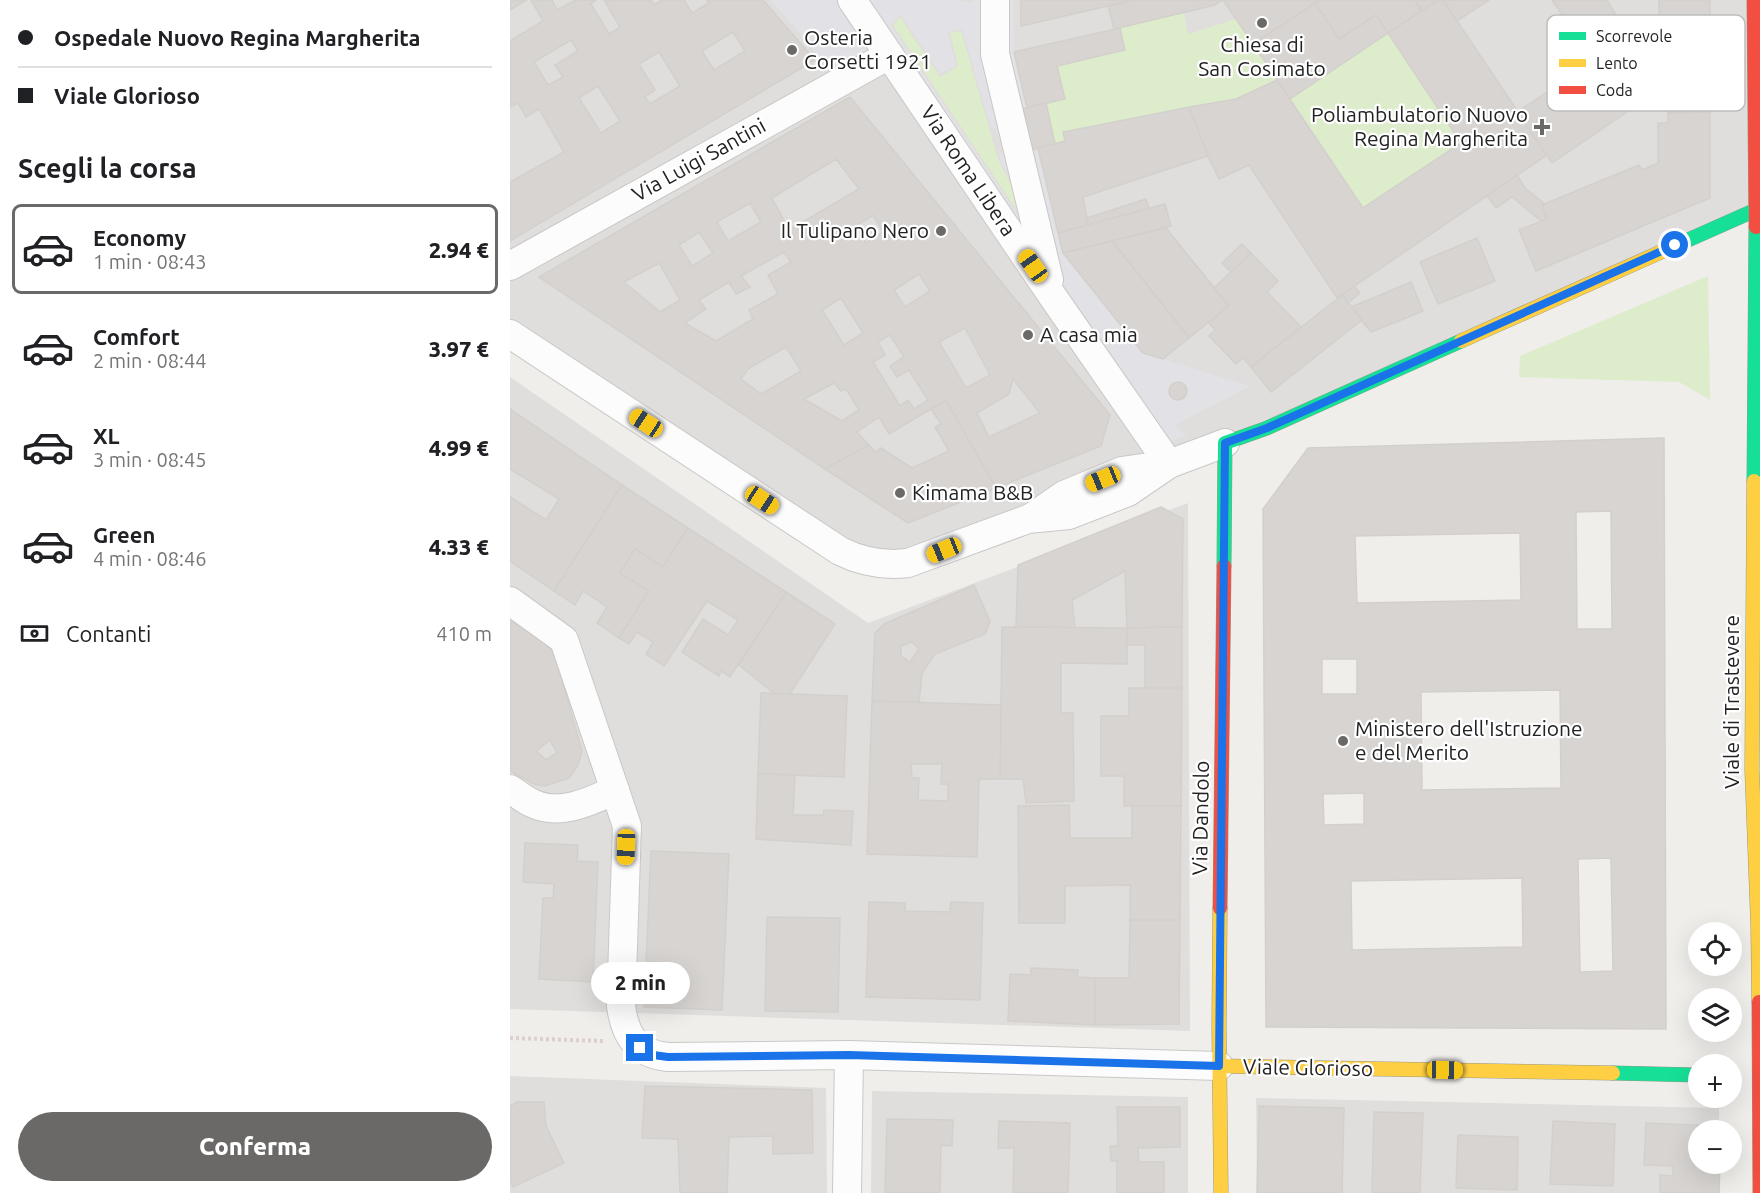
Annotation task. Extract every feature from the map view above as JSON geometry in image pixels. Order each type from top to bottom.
[{"type":"street","name":"Via Roma Libera","points":[[852,0],[1169,464]]},
{"type":"street","points":[[995,0],[995,54],[1053,297]]},
{"type":"street","name":"Viale di Trastevere","points":[[1754,0],[1757,209],[1752,770],[1758,926],[1756,1075],[1760,1193]]},
{"type":"street","name":"Via Luigi Santini","points":[[510,266],[889,55]]},
{"type":"street","points":[[510,334],[848,555],[864,561],[884,564],[908,562],[1028,519],[1069,515],[1128,492],[1169,464],[1267,428],[1757,209]]},
{"type":"street","points":[[1754,463],[1760,432]]},
{"type":"street","name":"Via Dandolo","points":[[1221,1193],[1219,1066],[1225,443]]},
{"type":"street","points":[[510,601],[564,640],[627,826],[621,1006],[624,1022],[634,1042]]},
{"type":"street","points":[[510,789],[534,804],[548,808],[572,806],[615,790]]},
{"type":"street","name":"Viale Glorioso","points":[[634,1042],[653,1055],[668,1057],[849,1055],[1219,1066],[1688,1076]]},
{"type":"street","points":[[847,1193],[849,1055]]},
{"type":"path","points":[[510,1038],[634,1042]]},
{"type":"shaded area","points":[[510,0],[1754,0],[1755,210],[1374,379],[884,564],[510,334]]},
{"type":"shaded area","points":[[771,0],[956,0],[973,3],[973,0],[1013,0],[1014,52],[1063,253],[1143,353],[1250,386],[1175,425],[1186,435],[1165,444],[889,55],[828,66]],"holes":[[[900,14],[940,74],[956,66],[948,32],[962,29],[991,129],[996,128],[1003,152],[999,154],[1000,159],[1028,213],[1022,221],[891,25]]]},
{"type":"shaded area","points":[[510,377],[868,623],[1188,503],[1190,1031],[510,1009]]},
{"type":"shaded area","points":[[510,1076],[826,1088],[827,1193],[510,1193]]},
{"type":"shaded area","points":[[872,1091],[1188,1097],[1188,1193],[871,1193]]},
{"type":"shaded area","points":[[1256,1098],[1719,1108],[1719,1120],[1688,1120],[1688,1174],[1705,1174],[1719,1193],[1257,1193]]},
{"type":"green space","points":[[1184,13],[1188,34],[1236,19],[1277,80],[1236,99],[1063,132],[1065,141],[1055,144],[1046,103],[1065,98],[1057,66],[1125,50],[1120,28]]},
{"type":"green space","points":[[900,17],[940,77],[958,66],[950,33],[961,31],[998,159],[1025,213],[1022,218],[893,25]]},
{"type":"green space","points":[[1388,33],[1461,143],[1363,208],[1290,99]]},
{"type":"green space","points":[[1708,276],[1710,400],[1679,382],[1519,377],[1520,356]]},
{"type":"building","points":[[510,0],[526,0],[510,10]]},
{"type":"building","points":[[531,0],[552,0],[557,10],[576,0],[596,0],[591,4],[609,34],[620,27],[604,0],[651,0],[654,5],[662,0],[684,0],[692,13],[709,3],[707,0],[763,0],[815,60],[510,241],[510,182],[564,152],[539,109],[526,117],[518,103],[510,107],[510,41],[543,21]],"holes":[[[733,32],[745,51],[714,70],[702,51]],[[571,40],[578,51],[555,65],[563,77],[548,85],[534,62]],[[659,52],[680,86],[650,104],[645,97],[655,90],[639,64]],[[598,86],[620,121],[601,133],[579,98]]]},
{"type":"building","points":[[1021,0],[1134,0],[1021,26]]},
{"type":"building","points":[[1134,0],[1222,0],[1215,5],[1114,29],[1108,6]]},
{"type":"building","name":"Chiesa di San Cosimato","points":[[1223,0],[1319,0],[1253,44]]},
{"type":"building","points":[[1319,0],[1415,0],[1422,11],[1388,33],[1376,15],[1339,39],[1315,3]]},
{"type":"building","points":[[1415,0],[1438,0],[1422,11]]},
{"type":"building","points":[[1438,0],[1443,0],[1547,155],[1337,298],[1249,165],[1219,179],[1189,107],[1236,99],[1277,80],[1363,208],[1461,143],[1388,33]]},
{"type":"building","points":[[1443,0],[1489,0],[1457,21]]},
{"type":"building","points":[[1552,0],[1607,0],[1616,15],[1562,15]]},
{"type":"building","points":[[1659,0],[1710,0],[1710,15],[1659,15]]},
{"type":"building","points":[[1315,3],[1339,39],[1376,15],[1388,33],[1290,99],[1253,44]]},
{"type":"building","points":[[1120,28],[1125,50],[1057,66],[1065,99],[1027,108],[1014,52]]},
{"type":"building","points":[[1547,92],[1547,111],[1628,111],[1552,163],[1517,112]]},
{"type":"building","points":[[850,97],[1110,415],[1101,446],[996,488],[946,400],[889,434],[879,417],[857,432],[869,445],[825,469],[539,277]],"holes":[[[836,159],[859,189],[789,230],[772,198]],[[750,203],[761,222],[728,241],[717,222]],[[873,215],[883,232],[866,243],[856,226]],[[699,232],[713,253],[692,266],[679,245]],[[784,252],[791,262],[768,275],[778,294],[749,310],[753,319],[716,341],[685,323],[706,309],[699,300],[729,282],[736,294],[750,287],[741,276]],[[659,263],[680,300],[660,312],[624,282]],[[919,274],[930,291],[905,307],[894,290]],[[841,298],[863,333],[844,345],[822,310]],[[965,328],[990,375],[966,388],[939,342]],[[890,335],[904,357],[890,366],[897,377],[909,370],[928,400],[914,409],[908,400],[900,406],[873,362],[885,355],[878,342]],[[786,347],[801,371],[761,394],[741,379],[748,369]],[[1013,379],[1040,413],[989,437],[977,413],[1009,394]],[[834,383],[841,391],[846,389],[859,410],[842,421],[804,399]]]},
{"type":"building","points":[[1046,103],[1055,144],[1027,151],[1017,110]]},
{"type":"building","points":[[1189,107],[1208,156],[1083,197],[1088,225],[1058,233],[1038,148],[1065,141],[1063,132]]},
{"type":"building","points":[[1668,111],[1710,111],[1710,112],[1668,113]]},
{"type":"building","points":[[1710,112],[1710,198],[1536,271],[1519,230],[1547,219],[1542,205],[1639,165],[1642,170],[1658,163],[1658,123],[1668,123],[1668,113]]},
{"type":"building","points":[[1517,175],[1525,188],[1545,204],[1542,205],[1547,219],[1541,221],[1512,197],[1496,208],[1487,196]]},
{"type":"building","points":[[1146,199],[1149,209],[1088,225],[1087,218]]},
{"type":"building","points":[[1165,204],[1171,226],[1063,253],[1058,233]]},
{"type":"building","points":[[1166,228],[1229,306],[1189,338],[1112,241]]},
{"type":"building","points":[[1477,238],[1495,281],[1438,304],[1420,262]]},
{"type":"building","points":[[1112,241],[1189,338],[1163,359],[1143,353],[1063,253]]},
{"type":"building","points":[[1242,244],[1251,253],[1231,272],[1222,263]]},
{"type":"building","points":[[1251,253],[1278,281],[1267,292],[1301,327],[1251,367],[1243,358],[1236,364],[1209,336],[1215,330],[1209,323],[1229,306],[1214,288]]},
{"type":"building","points":[[1411,282],[1423,311],[1371,332],[1351,307]]},
{"type":"building","points":[[1354,286],[1360,293],[1348,303],[1342,295]]},
{"type":"building","points":[[1342,295],[1362,320],[1271,392],[1251,367]]},
{"type":"building","points":[[1174,382],[1182,382],[1187,387],[1185,398],[1174,400],[1169,395],[1169,387]]},
{"type":"building","points":[[946,400],[996,488],[908,523],[825,469],[869,445],[875,452],[881,448],[912,468],[949,451],[935,427],[941,424],[931,409]]},
{"type":"building","points":[[510,409],[622,485],[554,591],[510,561],[510,497],[546,520],[559,499],[510,469]]},
{"type":"building","name":"Ministero dell'Istruzione e del Merito","points":[[1664,438],[1666,1029],[1266,1027],[1263,509],[1308,448]],"holes":[[[1611,511],[1612,629],[1577,629],[1576,512]],[[1520,533],[1521,600],[1357,603],[1355,536]],[[1322,659],[1357,659],[1357,694],[1322,694]],[[1560,690],[1561,788],[1422,790],[1421,692]],[[1364,793],[1364,824],[1324,825],[1323,794]],[[1611,858],[1613,971],[1580,972],[1578,859]],[[1522,878],[1523,947],[1352,950],[1351,881]]]},
{"type":"building","points":[[622,485],[688,528],[663,567],[635,549],[620,573],[649,591],[619,638],[597,623],[607,607],[583,591],[575,605],[554,591]]},
{"type":"building","points":[[1161,507],[1183,519],[1182,627],[1127,628],[1125,571],[1072,600],[1075,628],[1016,627],[1018,565]]},
{"type":"building","points":[[688,528],[786,592],[730,677],[721,671],[719,676],[682,652],[703,619],[728,635],[738,620],[707,601],[664,666],[646,654],[653,642],[637,632],[629,644],[619,638],[649,591],[620,573],[635,549],[663,567]]},
{"type":"building","points":[[974,585],[990,621],[985,634],[935,654],[922,673],[919,703],[872,701],[875,633],[884,624]],"holes":[[[912,642],[919,649],[910,662],[901,656],[901,646]]]},
{"type":"building","points":[[786,592],[835,624],[790,694],[775,694],[739,665]]},
{"type":"building","points":[[510,621],[545,642],[554,652],[582,751],[578,765],[569,778],[544,786],[534,784],[510,771]],"holes":[[[550,740],[557,753],[546,760],[536,751]]]},
{"type":"building","points":[[1002,627],[1127,628],[1127,664],[1061,663],[1061,713],[1073,713],[1074,801],[1026,803],[1023,779],[1000,779]]},
{"type":"building","points":[[1182,627],[1182,688],[1145,688],[1145,645],[1127,645],[1127,628]]},
{"type":"building","points":[[1129,688],[1182,688],[1181,806],[1124,806],[1124,776],[1101,776],[1101,716],[1129,716]]},
{"type":"building","points":[[761,693],[847,696],[844,777],[758,774]]},
{"type":"building","points":[[872,701],[1001,705],[1000,779],[979,779],[977,857],[867,854]],"holes":[[[911,764],[942,764],[941,784],[948,784],[948,801],[918,800],[919,778],[912,778]]]},
{"type":"building","points":[[758,774],[795,775],[793,815],[823,815],[824,810],[853,811],[851,845],[756,839]]},
{"type":"building","points":[[1069,805],[1070,838],[1132,838],[1132,806],[1181,806],[1180,920],[1130,920],[1130,885],[1065,886],[1065,923],[1019,923],[1018,806]]},
{"type":"building","points":[[525,843],[578,845],[577,861],[598,862],[593,982],[539,979],[543,898],[553,898],[554,884],[523,882]]},
{"type":"building","points":[[651,851],[729,854],[722,1010],[644,1007]]},
{"type":"building","points":[[869,902],[905,903],[905,911],[950,912],[951,902],[983,903],[980,1000],[866,997]]},
{"type":"building","points":[[767,917],[840,918],[838,1012],[765,1011]]},
{"type":"building","points":[[1130,920],[1180,920],[1179,1024],[1095,1025],[1095,978],[1129,978]]},
{"type":"building","points":[[1031,968],[1078,970],[1077,977],[1095,978],[1095,1025],[1008,1021],[1010,974],[1031,975]]},
{"type":"building","points":[[645,1086],[812,1090],[813,1153],[773,1154],[773,1136],[729,1137],[727,1193],[680,1193],[678,1139],[642,1138]]},
{"type":"building","points":[[517,1102],[544,1102],[546,1126],[564,1163],[513,1187],[510,1181],[510,1106]]},
{"type":"building","points":[[1259,1106],[1344,1108],[1342,1193],[1257,1193]]},
{"type":"building","points":[[1117,1107],[1180,1107],[1180,1147],[1138,1148],[1139,1162],[1164,1162],[1164,1193],[1117,1193],[1117,1161],[1111,1161],[1110,1146],[1118,1146]]},
{"type":"building","points":[[1374,1112],[1423,1113],[1420,1193],[1372,1193]]},
{"type":"building","points":[[887,1119],[953,1120],[952,1146],[941,1145],[940,1193],[885,1193]]},
{"type":"building","points":[[999,1121],[1070,1123],[1068,1193],[1013,1193],[1014,1148],[998,1148]]},
{"type":"building","points":[[1553,1121],[1615,1124],[1613,1186],[1550,1184]]},
{"type":"building","points":[[1646,1123],[1688,1125],[1688,1174],[1720,1174],[1719,1193],[1660,1193],[1660,1175],[1673,1176],[1673,1166],[1644,1165]]},
{"type":"building","points":[[1458,1135],[1518,1137],[1517,1190],[1456,1188]]},
{"type":"traffic: fast","points":[[1670,248],[1760,208]]},
{"type":"traffic: fast","points":[[1754,481],[1756,227]]},
{"type":"traffic: fast","points":[[1224,566],[1225,443],[1267,428],[1461,341]]},
{"type":"traffic: fast","points":[[1613,1073],[1688,1075]]},
{"type":"traffic: slow","points":[[1461,341],[1670,248]]},
{"type":"traffic: slow","points":[[1754,481],[1752,770],[1759,1002]]},
{"type":"traffic: slow","points":[[1220,908],[1221,1193]]},
{"type":"traffic: slow","points":[[1219,1066],[1613,1073]]},
{"type":"traffic: jam","points":[[1754,0],[1756,227]]},
{"type":"traffic: jam","points":[[1220,908],[1224,566]]},
{"type":"traffic: jam","points":[[1759,1002],[1760,1193]]},
{"type":"place","name":"Chiesa di San Cosimato","points":[[1262,23]]},
{"type":"place","name":"Osteria Corsetti 1921","points":[[792,50]]},
{"type":"place","name":"Poliambulatorio Nuovo Regina Margherita","points":[[1542,127]]},
{"type":"place","name":"Il Tulipano Nero","points":[[941,231]]},
{"type":"place","name":"A casa mia","points":[[1028,335]]},
{"type":"place","name":"Kimama B&B","points":[[900,493]]},
{"type":"place","name":"Ministero dell'Istruzione e del Merito","points":[[1343,741]]},
{"type":"route","points":[[640,1048],[653,1055],[668,1057],[849,1055],[1219,1066],[1225,443],[1267,428],[1675,245]]}]
